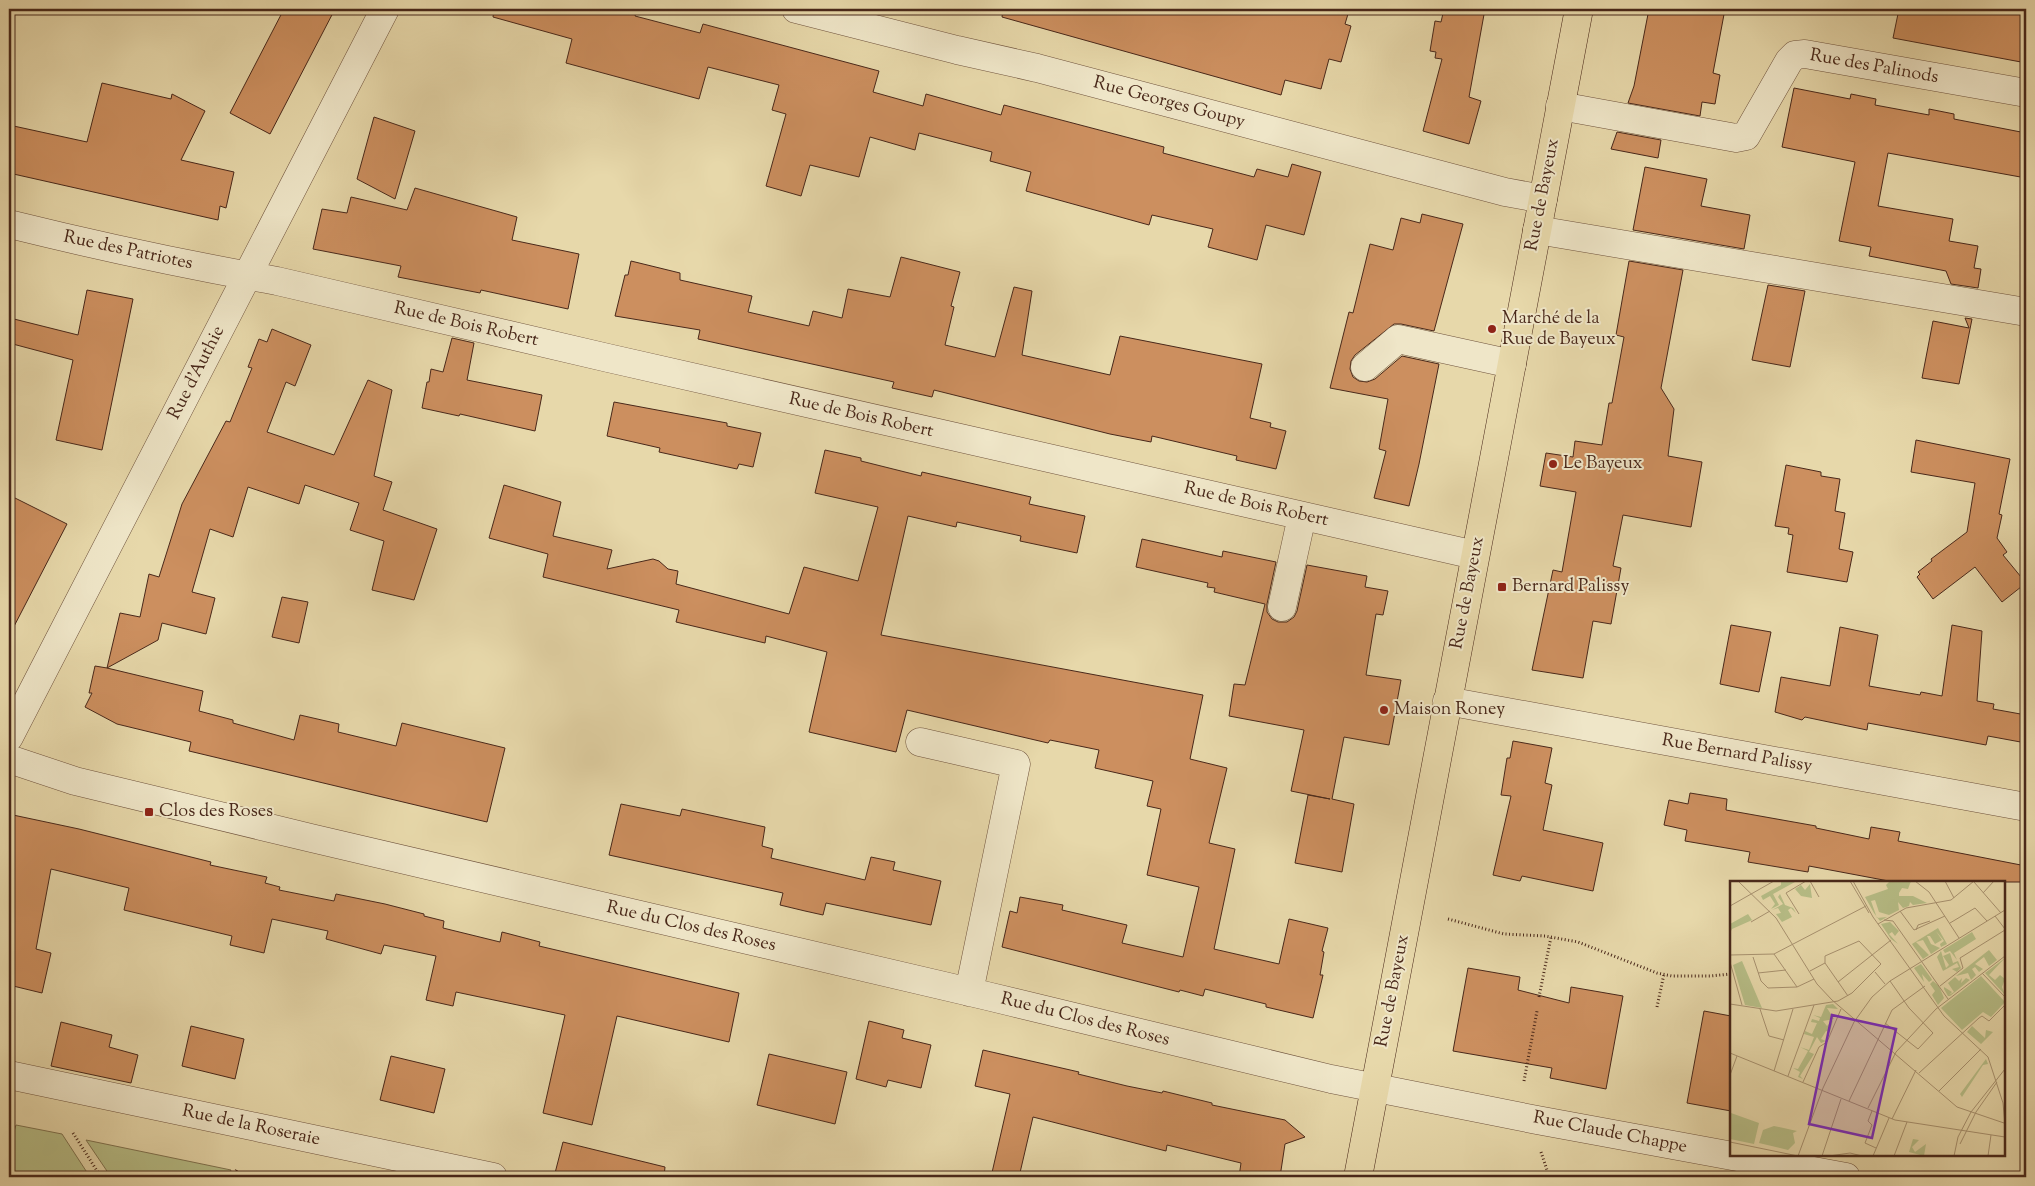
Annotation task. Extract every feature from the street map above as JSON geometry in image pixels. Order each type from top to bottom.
[{"type":"main road","name":"Rue de Bayeux","points":[[1358,1177],[1578,9]]},
{"type":"street","name":"Rue d'Authie","points":[[9,737],[385,9]]},
{"type":"street","name":"Rue Georges Goupy","points":[[796,9],[1036,68],[1479,185],[1543,199]]},
{"type":"street","name":"Rue des Palinods","points":[[1560,106],[1736,138],[1746,136],[1789,60],[1795,54],[1805,54],[2026,93]]},
{"type":"street","name":"Rue des Patriotes","points":[[9,224],[97,246],[247,276]]},
{"type":"street","points":[[1537,230],[2026,312]]},
{"type":"street","name":"Rue de Bois Robert","points":[[247,276],[277,281],[1475,555]]},
{"type":"street","points":[[1365,366],[1398,339],[1512,364]]},
{"type":"street","points":[[1282,607],[1302,516]]},
{"type":"street","name":"Rue Bernard Palissy","points":[[1447,701],[2026,807]]},
{"type":"street","points":[[920,742],[1016,764],[969,992]]},
{"type":"street","name":"Rue du Clos des Roses","points":[[9,759],[75,781],[310,838],[1374,1088]]},
{"type":"street","name":"Rue de la Roseraie","points":[[9,1075],[493,1177]]},
{"type":"street","name":"Rue Claude Chappe","points":[[1374,1088],[1730,1155]]},
{"type":"street","name":"Rue Claude Chappe","points":[[1735,1156],[1846,1177]]},
{"type":"path","points":[[1448,920],[1504,934],[1551,937],[1578,942],[1672,976],[1730,974]]},
{"type":"path","points":[[1539,997],[1551,937]]},
{"type":"path","points":[[1657,1007],[1664,974]]},
{"type":"path","points":[[1524,1081],[1537,1011]]},
{"type":"path","points":[[73,1133],[101,1177]]},
{"type":"path","points":[[233,1177],[236,1169]]},
{"type":"green space","points":[[16,1125],[62,1134],[90,1177],[9,1177],[9,1148]]},
{"type":"green space","points":[[86,1140],[231,1170],[228,1177],[111,1177]]},
{"type":"building","points":[[284,9],[335,9],[270,134],[230,113]]},
{"type":"building","points":[[494,9],[637,9],[635,16],[700,33],[703,24],[879,71],[873,92],[923,106],[926,94],[1001,115],[1004,105],[1164,147],[1163,153],[1254,177],[1257,169],[1288,177],[1292,164],[1321,172],[1304,235],[1266,225],[1257,260],[1208,247],[1213,229],[1152,215],[1149,225],[1026,191],[1031,172],[990,161],[992,152],[919,133],[915,150],[870,137],[859,177],[810,165],[801,196],[766,186],[786,114],[772,110],[779,85],[708,67],[699,99],[566,63],[572,39],[493,17]]},
{"type":"building","points":[[1003,9],[1344,9],[1343,12],[1348,14],[1345,24],[1351,26],[1341,62],[1329,59],[1321,89],[1285,80],[1281,95],[1002,17]]},
{"type":"building","points":[[1444,9],[1485,9],[1469,97],[1481,101],[1469,144],[1423,131],[1442,59],[1435,58],[1436,52],[1430,51],[1435,21],[1441,22]]},
{"type":"building","points":[[1649,9],[1725,9],[1713,73],[1720,75],[1715,104],[1702,102],[1700,116],[1628,103],[1634,86]]},
{"type":"building","points":[[1899,9],[1999,9],[2026,14],[2026,50],[2023,50],[2021,62],[1893,38]]},
{"type":"building","points":[[102,83],[171,99],[172,94],[205,111],[181,160],[234,172],[226,208],[220,206],[218,220],[9,173],[9,125],[87,142]]},
{"type":"building","points":[[1794,88],[1850,99],[1851,94],[1876,99],[1875,105],[1929,115],[1929,109],[1954,114],[1954,119],[2026,133],[2026,178],[1888,153],[1878,206],[1953,219],[1949,241],[1978,246],[1974,268],[1981,269],[1978,288],[1951,284],[1946,271],[1869,256],[1871,247],[1839,241],[1855,162],[1782,147]]},
{"type":"building","points":[[374,117],[415,131],[395,199],[357,179]]},
{"type":"building","points":[[1617,132],[1661,140],[1658,158],[1611,149]]},
{"type":"building","points":[[1645,167],[1707,179],[1701,206],[1750,215],[1744,249],[1633,230]]},
{"type":"building","points":[[415,188],[517,217],[512,240],[579,254],[568,309],[481,290],[480,293],[398,277],[401,266],[313,249],[322,209],[347,213],[351,197],[407,210]]},
{"type":"building","points":[[1422,214],[1463,224],[1434,331],[1394,324],[1355,355],[1351,361],[1350,369],[1353,377],[1359,381],[1367,382],[1375,379],[1402,356],[1439,364],[1409,506],[1374,498],[1386,451],[1379,449],[1388,399],[1330,388],[1349,312],[1353,313],[1370,244],[1393,250],[1401,218],[1420,223]]},
{"type":"building","points":[[901,257],[960,272],[951,306],[954,307],[945,345],[995,357],[1014,287],[1032,291],[1022,355],[1110,375],[1120,336],[1262,364],[1250,418],[1271,423],[1270,427],[1286,431],[1276,469],[1236,460],[1237,456],[1152,436],[1151,442],[1110,434],[934,390],[932,397],[892,388],[894,382],[698,339],[700,330],[615,316],[625,275],[628,275],[631,261],[680,273],[680,280],[752,296],[748,312],[809,326],[813,311],[842,318],[848,289],[890,297]]},
{"type":"building","points":[[1629,261],[1683,270],[1661,388],[1674,409],[1668,456],[1702,462],[1691,527],[1623,515],[1613,566],[1621,568],[1611,624],[1593,621],[1583,678],[1532,670],[1553,570],[1562,572],[1576,492],[1540,486],[1546,453],[1573,457],[1575,441],[1602,445],[1609,403],[1612,403],[1624,337],[1616,335]]},
{"type":"building","points":[[1768,285],[1805,291],[1790,367],[1752,360]]},
{"type":"building","points":[[87,290],[133,299],[102,450],[56,440],[73,360],[9,343],[14,319],[78,335]]},
{"type":"building","points":[[1965,318],[1972,319],[1959,384],[1922,378],[1933,321],[1969,328]]},
{"type":"building","points":[[272,329],[311,345],[295,386],[286,382],[267,432],[334,455],[368,380],[392,390],[374,476],[392,482],[383,510],[437,529],[414,600],[372,590],[384,541],[350,530],[359,503],[305,485],[299,504],[248,487],[233,537],[210,529],[192,592],[215,598],[206,634],[162,623],[158,640],[107,668],[120,613],[140,617],[149,574],[159,577],[182,504],[226,421],[230,422],[252,368],[248,367],[259,339],[267,342]]},
{"type":"building","points":[[452,338],[474,343],[467,380],[542,395],[535,431],[460,414],[459,416],[422,408],[431,369],[443,372]]},
{"type":"building","points":[[614,402],[727,423],[727,426],[761,433],[753,467],[739,464],[737,469],[659,452],[660,448],[607,436]]},
{"type":"building","points":[[1916,440],[2010,459],[1999,514],[2002,515],[1997,538],[2007,552],[2003,555],[2026,583],[2002,602],[1975,567],[1933,599],[1917,577],[1920,574],[1918,572],[1932,561],[1931,559],[1967,532],[1975,483],[1911,472]]},
{"type":"building","points":[[825,450],[861,458],[861,461],[921,476],[922,472],[1031,497],[1029,504],[1085,516],[1077,553],[1020,541],[1021,536],[957,522],[956,527],[908,516],[881,635],[1203,695],[1190,759],[1227,768],[1209,843],[1235,849],[1214,949],[1279,964],[1289,919],[1328,928],[1322,951],[1324,952],[1320,975],[1323,975],[1313,1018],[1266,1007],[1266,1004],[1205,989],[1203,996],[1180,990],[1179,992],[1002,947],[1010,911],[1017,913],[1020,897],[1063,905],[1062,910],[1127,925],[1122,943],[1183,957],[1199,887],[1147,875],[1161,809],[1147,806],[1153,781],[1095,768],[1099,750],[1050,740],[1048,743],[907,710],[896,752],[809,732],[827,652],[766,636],[765,643],[676,622],[679,610],[543,577],[548,554],[489,538],[504,485],[561,502],[553,536],[612,550],[607,569],[653,559],[659,561],[668,569],[678,571],[676,584],[789,614],[804,567],[858,581],[878,507],[815,493]]},
{"type":"building","points":[[1786,465],[1821,472],[1821,476],[1840,479],[1835,511],[1845,513],[1839,549],[1853,552],[1847,582],[1787,572],[1793,535],[1788,534],[1789,528],[1775,526]]},
{"type":"building","points":[[9,495],[67,524],[9,636]]},
{"type":"building","points":[[1142,539],[1222,557],[1223,551],[1276,562],[1267,612],[1272,619],[1278,622],[1287,622],[1294,617],[1307,565],[1367,576],[1365,587],[1388,591],[1383,615],[1376,614],[1366,675],[1401,680],[1389,745],[1344,737],[1332,799],[1354,804],[1342,872],[1295,863],[1308,795],[1330,799],[1291,791],[1304,730],[1229,716],[1234,684],[1245,685],[1265,604],[1214,592],[1215,588],[1207,587],[1208,583],[1136,567]]},
{"type":"building","points":[[282,597],[308,602],[299,643],[272,637]]},
{"type":"building","points":[[1731,625],[1771,632],[1759,692],[1720,684]]},
{"type":"building","points":[[1952,625],[1982,631],[1977,701],[1994,704],[1993,709],[2026,715],[2026,743],[1988,736],[1986,745],[1868,723],[1867,730],[1805,717],[1802,720],[1775,712],[1781,677],[1830,686],[1840,627],[1878,635],[1869,686],[1920,695],[1921,692],[1942,696]]},
{"type":"building","points":[[95,666],[203,691],[199,711],[233,720],[233,723],[294,740],[300,715],[339,724],[338,732],[396,746],[402,723],[505,748],[487,822],[189,751],[191,742],[117,724],[85,707],[92,693],[89,693]]},
{"type":"building","points":[[1513,741],[1552,748],[1545,783],[1552,785],[1543,830],[1603,843],[1593,891],[1522,876],[1520,881],[1493,875],[1511,796],[1501,795],[1507,758],[1510,758]]},
{"type":"building","points":[[1690,793],[1727,799],[1726,810],[1816,826],[1816,828],[1869,839],[1871,827],[1900,832],[1898,841],[2026,866],[2026,882],[1889,881],[1809,866],[1808,872],[1748,862],[1750,852],[1685,841],[1687,830],[1664,825],[1669,800],[1688,804]]},
{"type":"building","points":[[621,804],[680,816],[682,809],[765,827],[762,846],[773,849],[771,858],[865,880],[871,857],[895,862],[893,870],[941,881],[931,925],[826,903],[823,915],[780,905],[783,893],[609,855]]},
{"type":"building","points":[[13,815],[79,829],[211,862],[210,865],[267,877],[265,883],[280,887],[279,890],[334,901],[336,894],[385,904],[444,921],[443,928],[500,942],[502,932],[540,942],[539,946],[739,993],[729,1042],[617,1016],[592,1125],[543,1113],[565,1015],[456,992],[453,1006],[426,1000],[436,956],[384,945],[381,954],[326,939],[328,931],[272,919],[264,953],[230,945],[232,936],[124,910],[129,888],[51,869],[36,949],[51,953],[42,993],[9,985],[9,838]]},
{"type":"building","points":[[1468,968],[1520,977],[1518,990],[1569,1003],[1571,987],[1623,996],[1606,1089],[1550,1078],[1552,1068],[1453,1051]]},
{"type":"building","points":[[1704,1011],[1730,1016],[1730,1111],[1687,1103]]},
{"type":"building","points":[[869,1021],[904,1030],[902,1038],[931,1045],[921,1088],[888,1080],[886,1087],[856,1079]]},
{"type":"building","points":[[61,1022],[112,1035],[109,1047],[138,1055],[131,1083],[51,1066]]},
{"type":"building","points":[[191,1026],[244,1039],[235,1079],[182,1066]]},
{"type":"building","points":[[983,1050],[1079,1072],[1078,1074],[1127,1086],[1162,1093],[1163,1091],[1212,1103],[1212,1105],[1285,1120],[1305,1137],[1285,1144],[1280,1177],[1239,1177],[1241,1163],[1167,1145],[1166,1151],[1033,1117],[1019,1177],[991,1177],[1010,1094],[975,1086]]},
{"type":"building","points":[[769,1054],[847,1072],[835,1124],[757,1105]]},
{"type":"building","points":[[391,1056],[445,1069],[434,1113],[380,1100]]},
{"type":"building","points":[[563,1142],[665,1167],[664,1177],[554,1177]]},
{"type":"place","name":"Marché de la Rue de Bayeux","points":[[1492,329]]},
{"type":"place","name":"Le Bayeux","points":[[1553,464]]},
{"type":"place","name":"Bernard Palissy","points":[[1502,587]]},
{"type":"place","name":"Maison Roney","points":[[1384,710]]},
{"type":"place","name":"Clos des Roses","points":[[149,812]]}]
